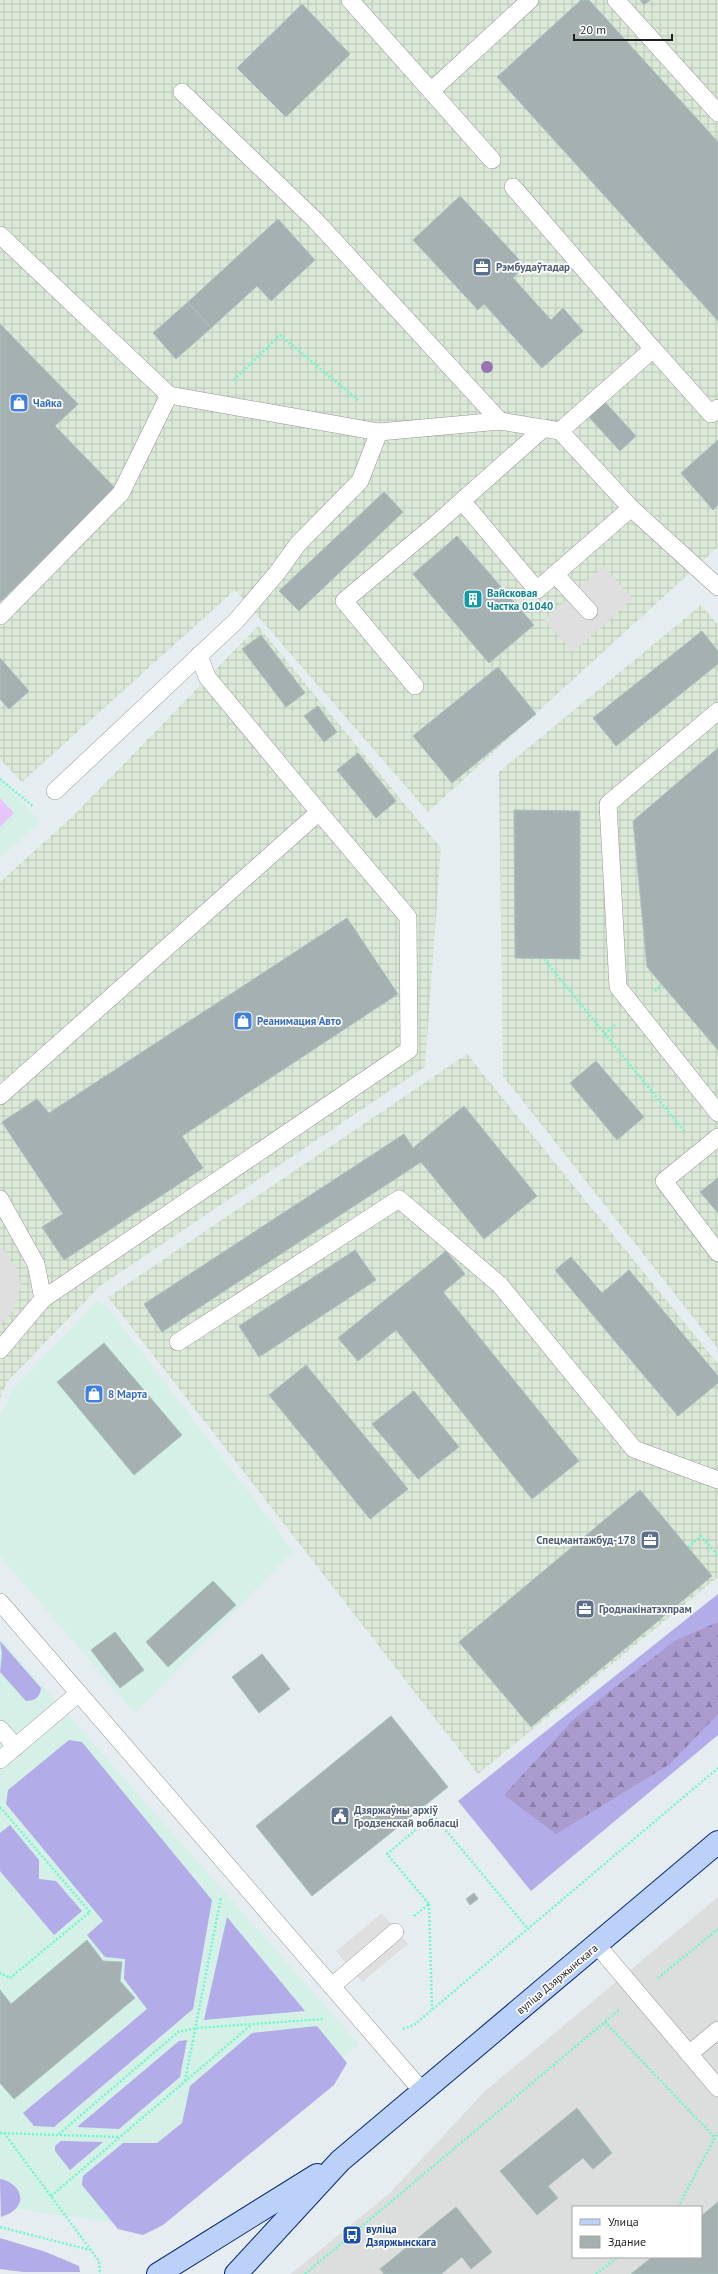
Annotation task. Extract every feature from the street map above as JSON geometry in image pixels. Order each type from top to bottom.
[{"type":"main road","name":"вуліца Дзяржынскага","points":[[236,2274],[340,2161],[718,1842]]},
{"type":"main road","name":"вуліца Дзяржынскага","points":[[158,2274],[340,2161]]},
{"type":"lane","points":[[350,0],[492,160]]},
{"type":"lane","points":[[431,91],[530,0]]},
{"type":"lane","points":[[616,0],[718,113]]},
{"type":"lane","points":[[182,92],[315,220],[500,421]]},
{"type":"lane","points":[[512,187],[711,414],[718,408]]},
{"type":"lane","points":[[0,235],[169,395],[386,432],[500,421],[552,429],[631,508],[718,587]]},
{"type":"lane","points":[[414,686],[344,601],[462,501],[653,349]]},
{"type":"lane","points":[[0,616],[122,493],[169,395]]},
{"type":"lane","points":[[55,791],[236,621],[277,573],[298,544],[360,481],[386,432]]},
{"type":"lane","points":[[462,501],[537,590],[631,508]]},
{"type":"lane","points":[[556,574],[589,611]]},
{"type":"lane","points":[[0,1350],[43,1299],[409,1050],[408,917],[207,676],[199,656]]},
{"type":"lane","points":[[718,711],[608,804],[618,987],[718,1113]]},
{"type":"lane","points":[[0,1096],[319,812]]},
{"type":"lane","points":[[718,1137],[664,1182],[718,1253]]},
{"type":"lane","points":[[0,1199],[36,1264],[43,1299]]},
{"type":"lane","points":[[178,1342],[399,1200],[500,1285],[634,1449],[718,1480]]},
{"type":"lane","points":[[0,1602],[423,2092]]},
{"type":"lane","points":[[0,1760],[79,1693]]},
{"type":"lane","points":[[0,1729],[16,1747]]},
{"type":"lane","points":[[332,1986],[395,1932]]},
{"type":"lane","points":[[597,1945],[718,2088]]},
{"type":"lane","points":[[689,2054],[718,2030]]},
{"type":"path","points":[[212,403],[280,335],[386,432]]},
{"type":"path","points":[[0,779],[33,807]]},
{"type":"path","points":[[544,959],[700,1152]]},
{"type":"path","points":[[688,1547],[701,1536],[718,1556]]},
{"type":"path","points":[[378,2040],[394,2028],[404,2029],[414,2025],[718,1768]]},
{"type":"path","points":[[424,1805],[528,1929]]},
{"type":"path","points":[[0,1807],[90,1912],[10,1978],[0,1973]]},
{"type":"path","points":[[432,2010],[429,1904],[387,1854],[433,1815]]},
{"type":"path","points":[[185,2081],[221,1897]]},
{"type":"path","points":[[395,1932],[429,1904]]},
{"type":"path","points":[[305,2274],[638,1994],[718,1929]]},
{"type":"path","points":[[59,2134],[178,2032],[196,2028],[324,2019]]},
{"type":"path","points":[[605,2022],[715,2138]]},
{"type":"path","points":[[51,2196],[251,2024]]},
{"type":"path","points":[[679,2206],[718,2132]]},
{"type":"path","points":[[2,2133],[120,2137]]},
{"type":"path","points":[[2,2133],[99,2261],[100,2274]]},
{"type":"path","points":[[0,2227],[90,2250]]},
{"type":"path","points":[[596,2274],[617,2258]]},
{"type":"shaded area","points":[[0,0],[718,0],[718,547],[428,812],[235,590],[22,782],[0,759]]},
{"type":"shaded area","points":[[603,566],[633,599],[573,652],[544,620]]},
{"type":"shaded area","points":[[701,605],[718,625],[718,1349],[503,1076],[499,772]]},
{"type":"shaded area","points":[[258,626],[441,848],[425,1067],[100,1286],[7,1382],[0,1399],[0,882],[72,817]]},
{"type":"shaded area","points":[[0,779],[40,821],[0,858]]},
{"type":"shaded area","points":[[0,798],[14,813],[0,827]]},
{"type":"shaded area","name":"Гроднакінатэхпрам","points":[[467,1054],[718,1364],[718,1577],[478,1774],[108,1297]]},
{"type":"shaded area","points":[[0,1245],[17,1269],[21,1286],[13,1311],[0,1325]]},
{"type":"shaded area","points":[[98,1300],[109,1309],[293,1551],[135,1713],[0,1556],[0,1417],[12,1390]]},
{"type":"shaded area","points":[[718,1594],[718,1735],[531,1891],[458,1801]]},
{"type":"shaded area","points":[[0,1638],[359,2044],[148,2227],[0,2207]]},
{"type":"shaded area","points":[[0,1641],[41,1688],[40,1694],[34,1699],[26,1701],[0,1672],[2,1654]]},
{"type":"shaded area","points":[[69,1740],[82,1742],[212,1900],[193,2009],[54,2127],[34,2126],[23,2113],[147,2009],[124,1979],[125,1959],[105,1957],[87,1935],[103,1921],[6,1804],[8,1790]]},
{"type":"shaded area","points":[[10,1825],[39,1860],[39,1879],[56,1881],[82,1911],[54,1935],[0,1871],[0,1833]]},
{"type":"shaded area","points":[[718,1897],[718,2274],[291,2274],[390,2193],[485,2091]]},
{"type":"shaded area","points":[[382,1913],[408,1944],[362,1982],[336,1951]]},
{"type":"shaded area","points":[[227,1917],[305,2011],[204,2020]]},
{"type":"shaded area","points":[[317,2026],[347,2063],[334,2085],[163,2225],[143,2235],[118,2229],[82,2185],[83,2176],[123,2143],[157,2143],[182,2123],[190,2086],[252,2033]]},
{"type":"shaded area","points":[[187,2040],[180,2077],[119,2129],[77,2127],[179,2041]]},
{"type":"shaded area","points":[[61,2141],[103,2142],[70,2170],[55,2151],[55,2146]]},
{"type":"shaded area","points":[[0,2179],[11,2183],[18,2191],[20,2196],[18,2206],[10,2213],[1,2217]]},
{"type":"shaded area","points":[[0,2238],[46,2252],[79,2266],[80,2272],[23,2272],[0,2269]]},
{"type":"green space","points":[[718,1622],[718,1714],[670,1764],[556,1834],[504,1795],[573,1720],[676,1640]]},
{"type":"building","points":[[581,0],[589,0],[718,142],[718,321],[497,77]]},
{"type":"building","points":[[640,0],[650,0],[644,5]]},
{"type":"building","points":[[302,4],[350,54],[286,117],[237,68]]},
{"type":"building","points":[[460,196],[525,266],[513,278],[551,320],[563,308],[583,331],[542,368],[484,304],[478,310],[413,240]]},
{"type":"building","points":[[278,219],[315,260],[271,301],[257,286],[211,328],[188,302]]},
{"type":"building","points":[[188,302],[211,328],[176,359],[153,333]]},
{"type":"building","points":[[0,324],[78,404],[55,426],[115,488],[0,602]]},
{"type":"building","points":[[604,401],[636,436],[620,451],[588,416]]},
{"type":"building","points":[[718,440],[718,505],[713,510],[681,473]]},
{"type":"building","points":[[384,492],[403,512],[299,611],[279,591]]},
{"type":"building","name":"Вайсковая Частка 01040","points":[[457,536],[534,625],[489,663],[413,574]]},
{"type":"building","points":[[702,631],[718,651],[718,664],[616,746],[593,718]]},
{"type":"building","points":[[261,635],[305,693],[286,707],[242,649]]},
{"type":"building","points":[[0,658],[29,691],[9,709],[0,699]]},
{"type":"building","points":[[498,667],[536,714],[452,783],[413,736]]},
{"type":"building","points":[[318,706],[337,732],[324,742],[304,716]]},
{"type":"building","points":[[718,748],[718,1050],[647,967],[633,821]]},
{"type":"building","points":[[358,753],[396,801],[376,818],[337,770]]},
{"type":"building","points":[[514,810],[580,811],[580,959],[515,958]]},
{"type":"building","points":[[347,918],[398,994],[182,1136],[203,1168],[64,1260],[42,1227],[63,1214],[2,1122],[37,1099],[49,1113]]},
{"type":"building","points":[[596,1061],[644,1117],[617,1140],[570,1083]]},
{"type":"building","points":[[464,1106],[537,1196],[484,1239],[421,1162],[162,1332],[144,1304],[404,1134],[413,1148]]},
{"type":"building","points":[[718,1178],[718,1213],[700,1192]]},
{"type":"building","points":[[355,1250],[376,1280],[259,1357],[239,1326]]},
{"type":"building","points":[[446,1251],[465,1274],[443,1292],[579,1461],[532,1499],[396,1330],[358,1361],[338,1338]]},
{"type":"building","points":[[571,1257],[602,1293],[629,1270],[718,1376],[718,1383],[678,1416],[555,1270]]},
{"type":"building","points":[[104,1343],[182,1435],[134,1475],[57,1382]]},
{"type":"building","points":[[306,1365],[408,1489],[370,1519],[269,1395]]},
{"type":"building","points":[[414,1391],[459,1447],[418,1479],[372,1424]]},
{"type":"building","name":"Гроднакінатэхпрам","points":[[640,1490],[712,1576],[531,1727],[459,1642]]},
{"type":"building","points":[[213,1581],[236,1605],[168,1667],[146,1642]]},
{"type":"building","points":[[115,1632],[144,1670],[120,1688],[91,1650]]},
{"type":"building","points":[[262,1654],[290,1689],[259,1713],[232,1677]]},
{"type":"building","name":"Дзяржаўны архіў Гродзенскай вобласці","points":[[391,1716],[448,1787],[312,1896],[256,1826]]},
{"type":"building","points":[[474,1893],[478,1899],[470,1905],[466,1899]]},
{"type":"building","points":[[87,1940],[103,1961],[122,1962],[120,1981],[135,1998],[14,2099],[0,2083],[0,1990],[11,2004]]},
{"type":"building","points":[[577,2108],[612,2153],[593,2169],[583,2158],[548,2186],[558,2198],[537,2215],[500,2171]]},
{"type":"building","points":[[718,2202],[718,2274],[631,2274],[651,2258],[702,2258],[702,2215]]},
{"type":"building","points":[[456,2207],[492,2252],[471,2269],[462,2257],[441,2274],[384,2274],[380,2269]]},
{"type":"place","name":"Рэмбудаўтадар","points":[[482,267]]},
{"type":"place","name":"Чайка","points":[[19,403]]},
{"type":"place","name":"Вайсковая Частка 01040","points":[[473,599]]},
{"type":"place","name":"Реанимация Авто","points":[[243,1021]]},
{"type":"place","name":"8 Марта","points":[[94,1394]]},
{"type":"place","name":"Спецмантажбуд-178","points":[[650,1540]]},
{"type":"place","name":"Гроднакінатэхпрам","points":[[585,1609]]},
{"type":"place","name":"Дзяржаўны архіў Гродзенскай вобласці","points":[[340,1816]]},
{"type":"place","name":"вуліца Дзяржынскага","points":[[352,2235]]}]
